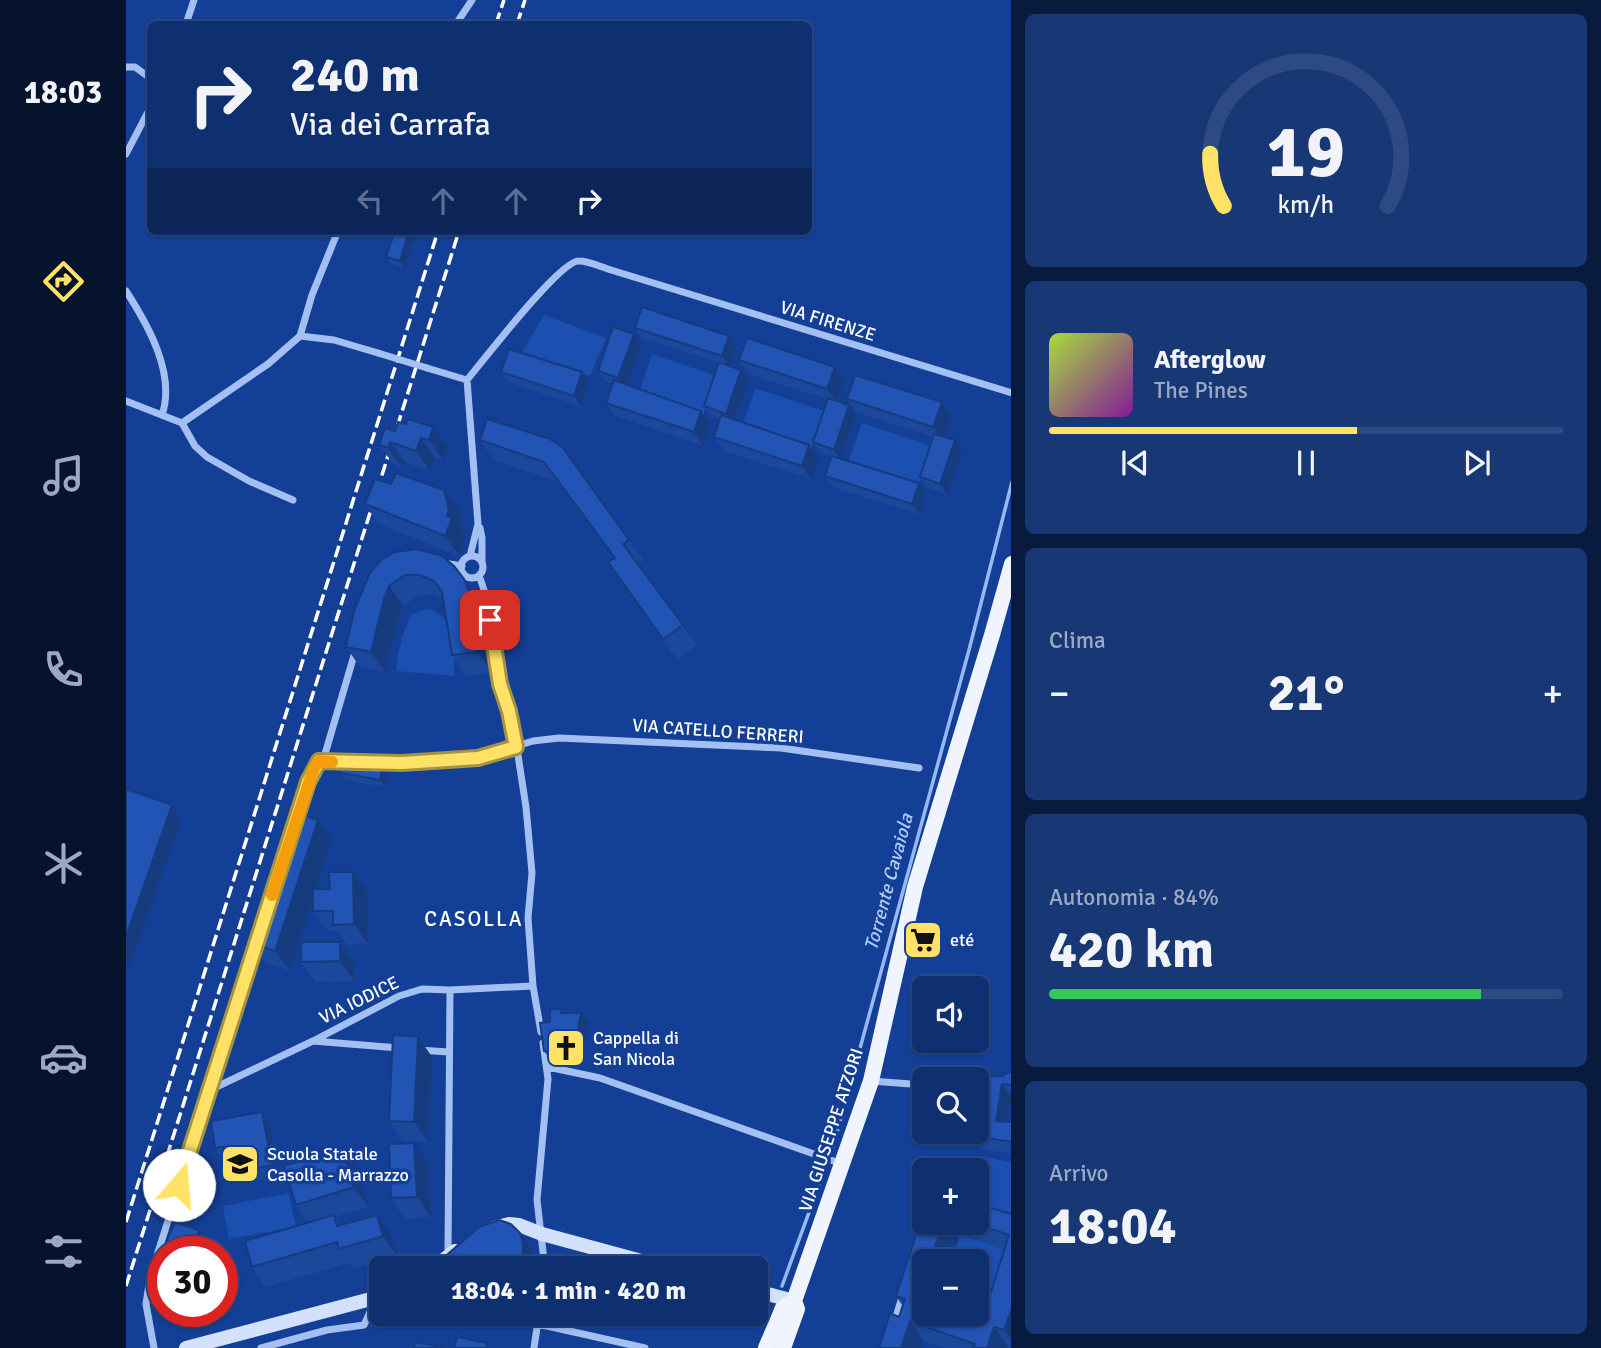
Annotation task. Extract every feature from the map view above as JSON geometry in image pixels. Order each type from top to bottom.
[{"type":"main road","name":"VIA GIUSEPPE ATZORI","points":[[783,1348],[797,1309],[794,1301],[839,1163],[871,1081],[915,887],[1011,564]]},
{"type":"main road","points":[[448,1255],[489,1230],[509,1224],[623,1256]]},
{"type":"main road","points":[[768,1294],[794,1301]]},
{"type":"main road","points":[[187,1348],[369,1299]]},
{"type":"main road","name":"VIA GIUSEPPE ATZORI","points":[[766,1348],[783,1308],[794,1301]]},
{"type":"street","points":[[187,21],[194,0]]},
{"type":"street","points":[[458,21],[472,0]]},
{"type":"street","points":[[126,67],[135,68],[147,76]]},
{"type":"street","points":[[126,154],[147,113]]},
{"type":"street","points":[[182,423],[268,364],[300,336],[312,295],[336,235]]},
{"type":"street","name":"VIA FIRENZE","points":[[467,380],[549,283],[569,263],[578,261],[1011,393]]},
{"type":"street","points":[[126,291],[144,318],[166,380],[166,401],[162,415]]},
{"type":"street","points":[[300,336],[334,340],[467,380],[483,569],[479,575],[469,578],[463,573],[464,560],[470,556],[477,557],[482,562]]},
{"type":"street","points":[[126,401],[182,423],[195,446],[207,457],[249,481],[293,500]]},
{"type":"street","points":[[470,556],[478,524]]},
{"type":"street","points":[[431,562],[462,566]]},
{"type":"street","points":[[479,575],[487,599],[500,684],[516,747],[531,852],[528,918],[533,986],[548,1067],[537,1200],[544,1256]]},
{"type":"street","points":[[291,835],[308,782],[325,754],[350,677],[356,648]]},
{"type":"street","name":"VIA CATELLO FERRERI","points":[[319,761],[402,763],[478,758],[533,741],[559,738],[781,748],[919,768]]},
{"type":"street","points":[[154,1348],[146,1304],[150,1277],[262,927]]},
{"type":"street","name":"VIA IODICE","points":[[210,1090],[399,996],[422,989],[533,986]]},
{"type":"street","points":[[448,1255],[450,990]]},
{"type":"street","points":[[313,1041],[449,1052]]},
{"type":"street","points":[[548,1067],[600,1078],[839,1163]]},
{"type":"street","points":[[871,1081],[912,1083]]},
{"type":"street","points":[[989,1085],[1011,1084]]},
{"type":"street","points":[[891,1336],[905,1286]]},
{"type":"street","points":[[326,1310],[327,1330]]},
{"type":"street","points":[[261,1348],[327,1330],[365,1325],[369,1317]]},
{"type":"street","points":[[534,1348],[538,1326]]},
{"type":"street","points":[[547,1326],[645,1348]]},
{"type":"shaded area","points":[[544,315],[606,338],[590,376],[521,354]]},
{"type":"shaded area","points":[[652,354],[717,376],[703,416],[639,393]]},
{"type":"shaded area","points":[[755,388],[824,411],[811,450],[742,427]]},
{"type":"shaded area","points":[[862,423],[932,446],[918,486],[848,463]]},
{"type":"shaded area","points":[[426,609],[433,610],[447,620],[454,653],[454,676],[396,671],[401,642],[412,614]]},
{"type":"shaded area","points":[[979,1156],[1011,1162],[1011,1216],[989,1209],[989,1158]]},
{"type":"shaded area","points":[[289,1193],[296,1227],[238,1237],[228,1236],[223,1206]]},
{"type":"shaded area","points":[[960,1235],[1011,1251],[995,1343],[959,1326],[989,1326],[989,1249],[955,1249]]},
{"type":"building","points":[[394,235],[408,235],[400,261],[386,257]]},
{"type":"building","points":[[642,307],[729,336],[722,356],[635,328]]},
{"type":"building","points":[[613,327],[634,334],[618,378],[598,371]]},
{"type":"building","points":[[747,338],[835,367],[827,389],[739,360]]},
{"type":"building","points":[[509,349],[582,372],[574,396],[501,372]]},
{"type":"building","points":[[719,362],[741,370],[726,414],[704,406]]},
{"type":"building","points":[[855,375],[942,402],[933,427],[847,399]]},
{"type":"building","points":[[614,380],[701,411],[694,432],[606,403]]},
{"type":"building","points":[[828,398],[849,405],[834,450],[813,442]]},
{"type":"building","points":[[721,415],[809,445],[802,466],[714,437]]},
{"type":"building","points":[[408,419],[433,427],[429,440],[421,438],[416,451],[390,442],[388,448],[379,445],[385,428],[395,431],[398,422],[406,424]]},
{"type":"building","points":[[487,419],[550,439],[563,448],[629,540],[623,544],[683,625],[663,639],[608,562],[615,558],[544,462],[480,440]]},
{"type":"building","points":[[934,434],[955,440],[940,484],[920,477]]},
{"type":"building","points":[[832,456],[919,483],[912,504],[825,476]]},
{"type":"building","points":[[396,473],[444,490],[449,510],[447,516],[452,518],[445,536],[365,504],[375,479],[391,484]]},
{"type":"building","points":[[417,549],[442,556],[464,579],[478,652],[452,655],[442,592],[434,581],[420,575],[405,575],[389,586],[371,652],[346,647],[354,611],[370,573],[381,560],[395,552]]},
{"type":"building","points":[[342,761],[383,765],[380,780],[340,773]]},
{"type":"building","points":[[126,789],[172,805],[126,937]]},
{"type":"building","points":[[294,812],[318,820],[275,951],[251,943]]},
{"type":"building","points":[[329,872],[353,872],[354,924],[333,925],[333,911],[313,911],[313,889],[330,889]]},
{"type":"building","points":[[301,942],[340,942],[340,961],[301,962]]},
{"type":"building","points":[[560,1008],[561,1013],[581,1013],[573,1054],[544,1051],[540,1023],[550,1022],[550,1010]]},
{"type":"building","points":[[393,1035],[418,1037],[414,1122],[389,1121]]},
{"type":"building","points":[[1011,1072],[1011,1085],[1002,1084],[996,1121],[1011,1122],[1011,1142],[989,1138],[989,1077],[1003,1076]]},
{"type":"building","points":[[262,1112],[272,1165],[237,1172],[232,1146],[215,1148],[211,1121]]},
{"type":"building","points":[[414,1143],[417,1197],[391,1198],[389,1144]]},
{"type":"building","points":[[342,1148],[354,1187],[296,1205],[284,1166]]},
{"type":"building","points":[[989,1208],[1011,1214],[1011,1311],[1004,1330],[994,1327],[987,1348],[973,1348],[975,1344],[924,1326],[989,1326],[989,1298],[1009,1235],[989,1228]]},
{"type":"building","points":[[334,1215],[337,1226],[377,1215],[383,1236],[339,1249],[337,1242],[252,1267],[245,1241]]},
{"type":"building","points":[[499,1220],[511,1224],[520,1233],[523,1256],[446,1256],[479,1227]]},
{"type":"building","points":[[175,1222],[199,1230],[197,1236],[169,1236]]},
{"type":"building","points":[[916,1235],[939,1235],[934,1249],[912,1249],[912,1322],[910,1321],[901,1348],[879,1348],[890,1313],[899,1317],[905,1299],[896,1296]]},
{"type":"building","points":[[457,1337],[487,1343],[486,1348],[454,1348]]},
{"type":"building","points":[[415,1342],[446,1348],[414,1348]]},
{"type":"waterway","name":"Torrente Cavaiola","points":[[782,1286],[833,1147],[969,650],[1011,486]]},
{"type":"railway","points":[[497,21],[504,0]]},
{"type":"railway","points":[[518,21],[525,0]]},
{"type":"railway","points":[[126,1222],[437,235]]},
{"type":"railway","points":[[126,1286],[458,235]]},
{"type":"slow traffic","points":[[272,895],[314,768],[319,761],[332,762]]},
{"type":"place","name":"eté","points":[[923,940]]},
{"type":"place","name":"Cappella di San Nicola","points":[[566,1048]]},
{"type":"place","name":"Scuola Statale Casolla - Marrazzo","points":[[240,1164]]},
{"type":"district","name":"CASOLLA","points":[[474,919]]},
{"type":"route","points":[[179,1185],[308,782],[319,761],[402,763],[478,758],[516,747],[500,684],[490,620]]}]
